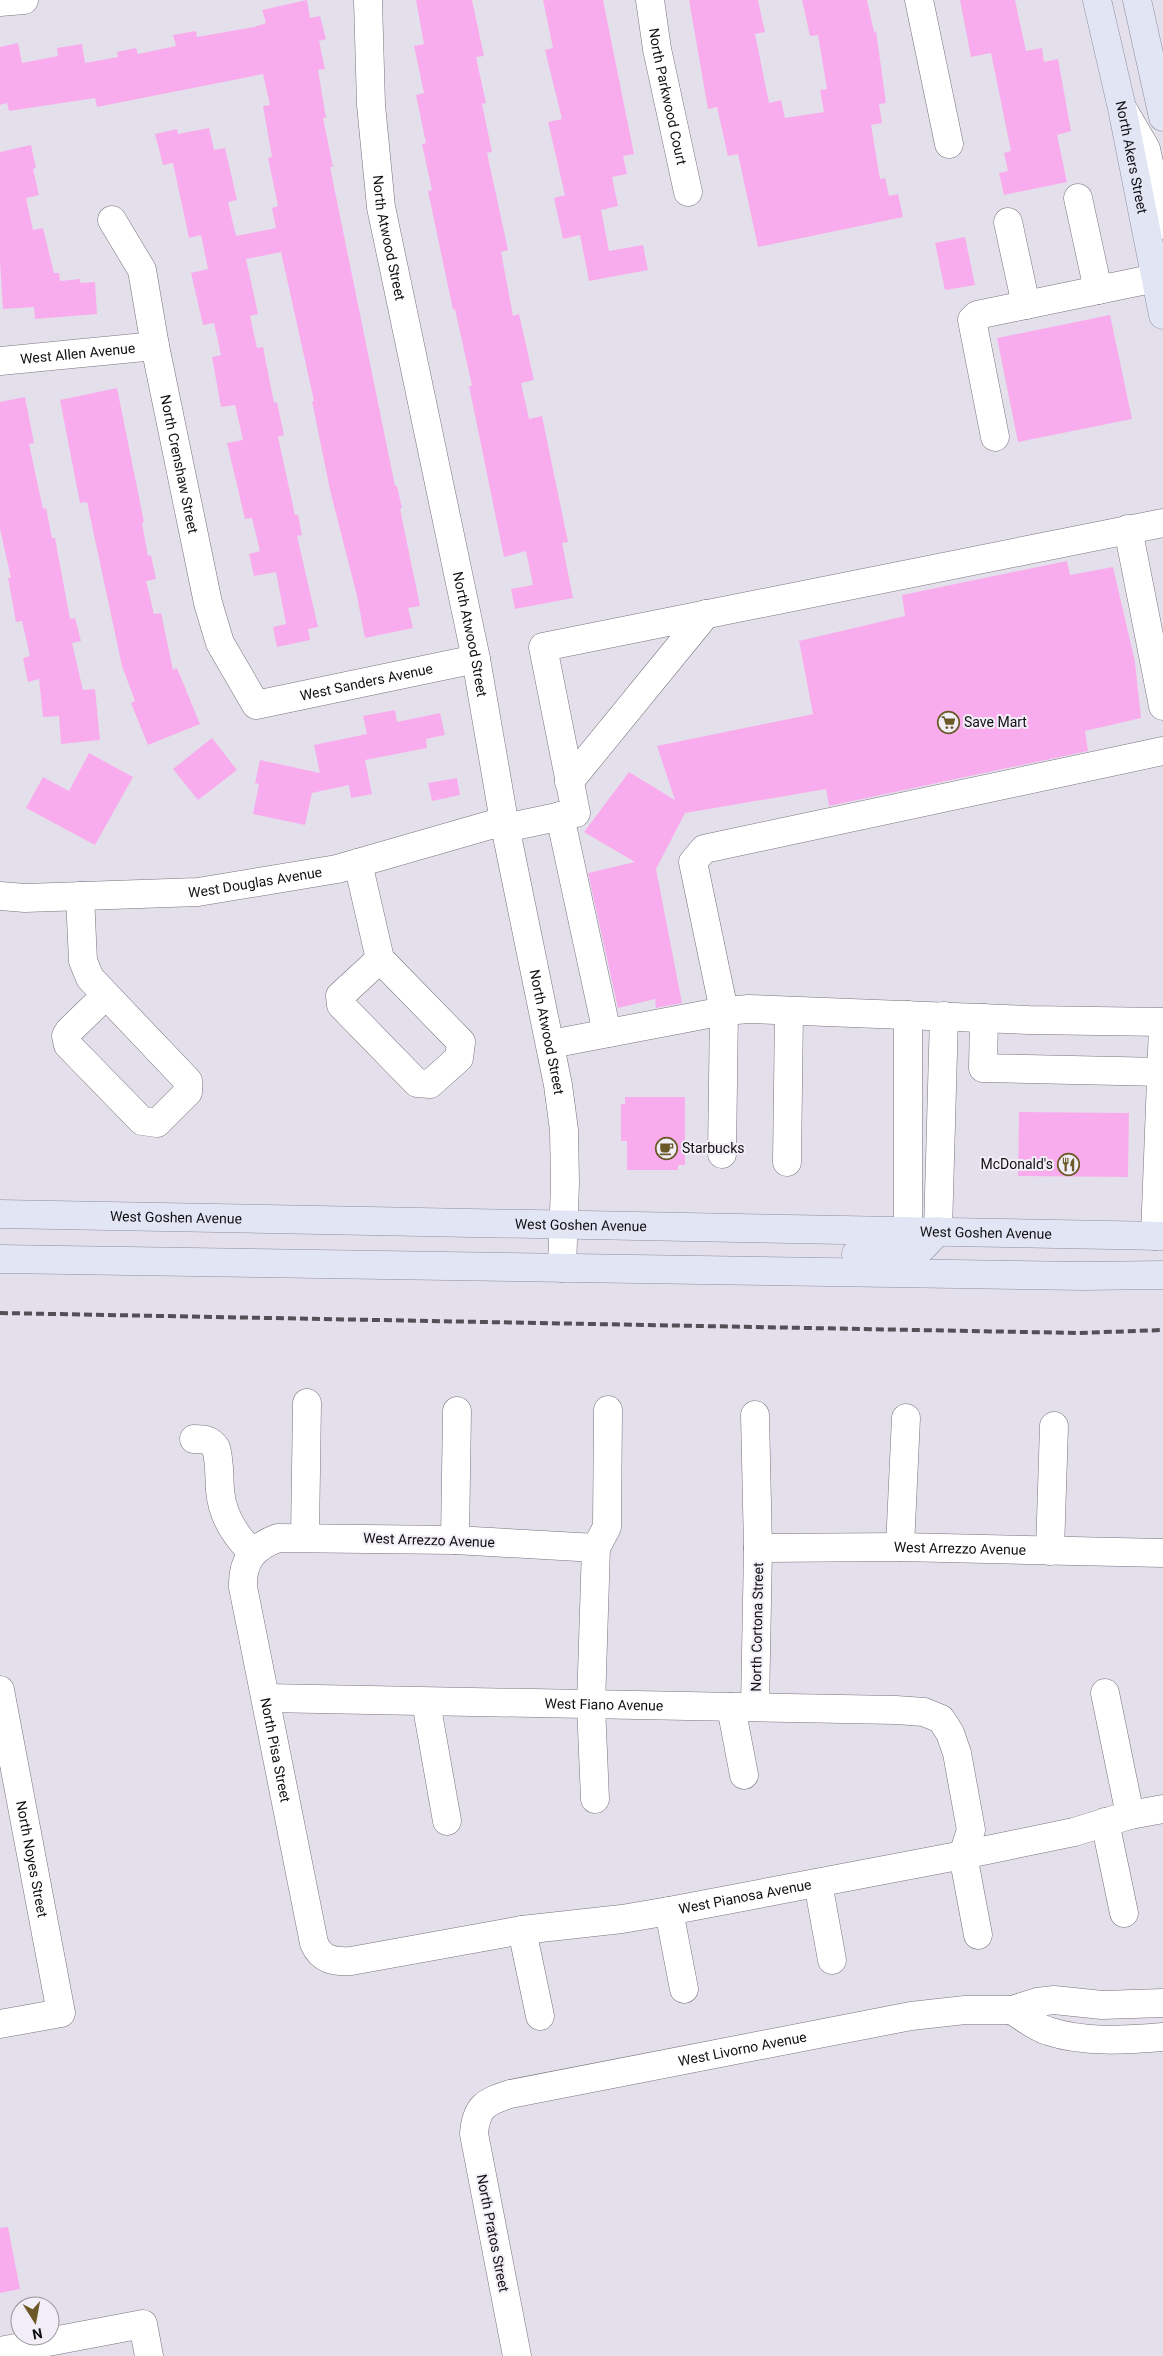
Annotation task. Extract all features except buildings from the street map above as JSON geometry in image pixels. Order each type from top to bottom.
[{"type":"main road","name":"North Akers Street","points":[[1097,0],[1122,108],[1163,315]]},
{"type":"main road","points":[[1137,0],[1163,117]]},
{"type":"main road","name":"West Goshen Avenue","points":[[0,1214],[1159,1236]]},
{"type":"main road","points":[[669,1269],[696,1252],[890,1254],[922,1248],[938,1231]]},
{"type":"main road","points":[[0,1258],[1084,1276],[1163,1275]]},
{"type":"street","points":[[0,2],[24,0]]},
{"type":"street","name":"North Atwood Street","points":[[368,0],[371,105],[381,207],[476,659],[505,824],[551,1044],[564,1130],[562,1268]]},
{"type":"street","name":"North Parkwood Court","points":[[650,0],[657,50],[688,192]]},
{"type":"street","points":[[919,0],[949,144]]},
{"type":"street","points":[[1122,108],[1146,149],[1163,225]]},
{"type":"street","points":[[1078,198],[1098,290]]},
{"type":"street","name":"North Crenshaw Street","points":[[112,220],[142,270],[155,346],[208,603],[220,643],[256,705]]},
{"type":"street","points":[[1008,222],[1026,305]]},
{"type":"street","points":[[995,437],[972,320],[977,315],[1156,278]]},
{"type":"street","name":"West Allen Avenue","points":[[0,361],[155,346]]},
{"type":"street","points":[[607,1033],[560,816],[576,813],[543,647],[1128,528],[1163,523]]},
{"type":"street","points":[[1128,528],[1163,706]]},
{"type":"street","points":[[569,782],[706,614]]},
{"type":"street","name":"West Sanders Avenue","points":[[256,705],[476,659]]},
{"type":"street","points":[[722,1154],[724,1011],[693,862],[704,849],[1163,750]]},
{"type":"street","name":"West Douglas Avenue","points":[[0,896],[25,898],[198,892],[337,869],[505,824],[560,816]]},
{"type":"street","points":[[358,863],[380,959],[461,1042],[459,1058],[430,1084],[417,1083],[341,1005],[340,996],[380,959]]},
{"type":"street","points":[[80,896],[83,961],[90,978],[188,1081],[188,1092],[157,1123],[142,1121],[68,1046],[66,1036],[69,1031],[106,995]]},
{"type":"street","points":[[551,1044],[724,1011],[789,1011],[1088,1022],[1163,1022]]},
{"type":"street","points":[[787,1162],[789,1011]]},
{"type":"street","points":[[908,1015],[908,1230]]},
{"type":"street","points":[[938,1231],[944,1016]]},
{"type":"street","points":[[984,1018],[983,1068],[1162,1072]]},
{"type":"street","points":[[1159,1236],[1163,1027]]},
{"type":"street","points":[[305,1537],[306,1403]]},
{"type":"street","points":[[455,1540],[456,1410]]},
{"type":"street","points":[[595,1799],[591,1705],[596,1548],[607,1527],[608,1410]]},
{"type":"street","name":"North Cortona Street","points":[[744,1775],[743,1707],[758,1548],[754,1415]]},
{"type":"street","points":[[900,1548],[906,1418]]},
{"type":"street","points":[[1050,1551],[1054,1426]]},
{"type":"street","points":[[194,1439],[206,1440],[213,1443],[216,1448],[220,1492],[226,1517],[242,1543],[258,1548]]},
{"type":"street","name":"West Arrezzo Avenue","points":[[258,1548],[278,1538],[305,1537],[455,1540],[596,1548]]},
{"type":"street","name":"North Pisa Street","points":[[258,1548],[245,1564],[242,1574],[243,1588],[314,1943],[317,1952],[324,1958]]},
{"type":"street","name":"West Arrezzo Avenue","points":[[758,1548],[900,1548],[1163,1553]]},
{"type":"street","points":[[1105,1694],[1118,1819],[1124,1913]]},
{"type":"street","name":"West Fiano Avenue","points":[[266,1698],[924,1712],[941,1719],[950,1733],[957,1753],[971,1830],[963,1855]]},
{"type":"street","name":"North Noyes Street","points":[[0,2024],[61,2013],[1,1701]]},
{"type":"street","points":[[426,1702],[447,1821]]},
{"type":"street","name":"West Pianosa Avenue","points":[[324,1958],[337,1962],[351,1961],[522,1930],[622,1919],[668,1911],[1074,1832],[1163,1808]]},
{"type":"street","points":[[963,1855],[978,1935]]},
{"type":"street","points":[[818,1883],[832,1960]]},
{"type":"street","points":[[668,1911],[684,1988]]},
{"type":"street","points":[[522,1930],[540,2016]]},
{"type":"street","name":"West Livorno Avenue","points":[[479,2110],[492,2100],[510,2094],[911,2016],[965,2010],[1012,2010],[1037,2002],[1054,2000],[1102,2005],[1163,2004]]},
{"type":"street","points":[[1012,2010],[1047,2031],[1078,2038],[1163,2037]]},
{"type":"street","name":"North Pratos Street","points":[[479,2110],[475,2120],[474,2134],[517,2356]]},
{"type":"street","points":[[0,2351],[143,2324],[149,2356]]},
{"type":"railway","points":[[0,1313],[1078,1333],[1163,1330]]},
{"type":"place","name":"Save Mart","points":[[948,722]]},
{"type":"place","name":"Starbucks","points":[[666,1148]]},
{"type":"place","name":"McDonald's","points":[[1069,1164]]}]
